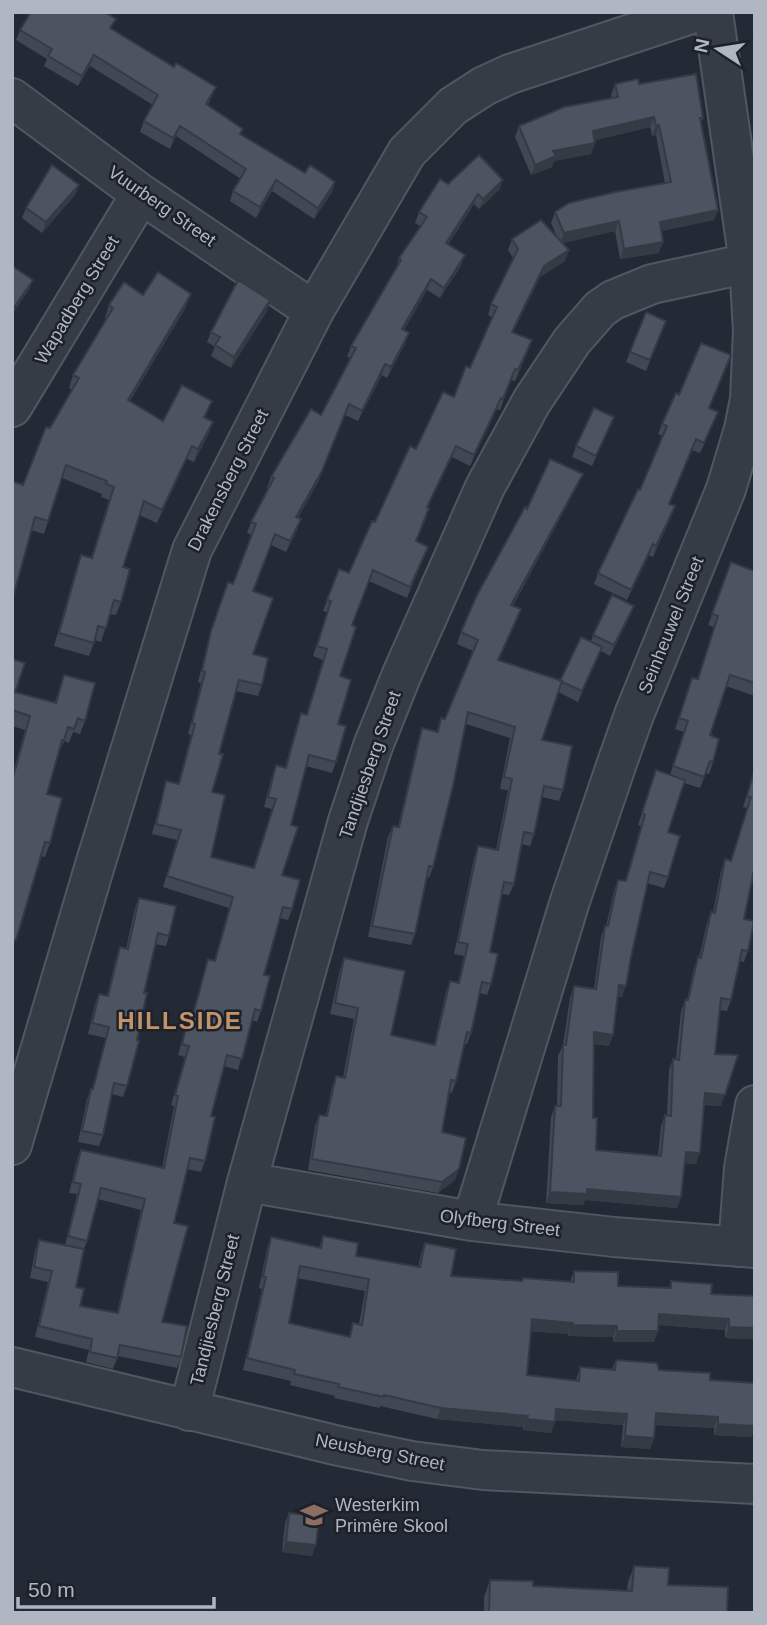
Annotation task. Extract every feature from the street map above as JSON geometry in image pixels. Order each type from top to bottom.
[{"type":"street","name":"Drakensberg Street","points":[[13,1135],[192,550],[314,310],[407,152],[453,106],[484,86],[510,74],[697,12]]},
{"type":"street","name":"Seinheuwel Street","points":[[472,1221],[570,901],[612,776],[634,715],[722,500],[737,457],[750,399],[753,331],[749,263],[713,12]]},
{"type":"street","name":"Vuurberg Street","points":[[12,98],[141,194],[314,310]]},
{"type":"street","name":"Wapadberg Street","points":[[12,407],[141,194]]},
{"type":"street","name":"Tandjiesberg Street","points":[[189,1411],[247,1182],[345,835],[373,746],[485,487],[511,436],[572,341],[600,309],[613,300],[652,284],[749,263]]},
{"type":"street","points":[[746,1247],[744,1168],[755,1105]]},
{"type":"street","name":"Olyfberg Street","points":[[247,1182],[472,1221],[614,1237],[746,1247]]},
{"type":"street","name":"Neusberg Street","points":[[12,1367],[189,1411],[412,1461],[471,1468],[755,1484]]},
{"type":"building","points":[[31,12],[105,12],[116,19],[110,28],[174,67],[176,63],[216,87],[206,104],[243,129],[240,134],[305,173],[310,165],[335,182],[318,208],[276,180],[260,207],[233,191],[246,169],[180,126],[173,138],[144,121],[158,95],[94,55],[82,76],[48,56],[52,49],[20,30]]},
{"type":"building","points":[[696,74],[703,118],[700,118],[718,210],[660,222],[663,242],[624,249],[619,221],[564,233],[555,212],[569,203],[671,182],[659,125],[656,126],[654,117],[593,131],[595,143],[553,151],[556,156],[535,165],[519,126],[564,107],[618,97],[615,84],[638,79],[639,84]]},
{"type":"building","points":[[479,155],[503,180],[483,199],[478,194],[446,243],[465,255],[444,288],[431,279],[402,329],[409,333],[391,367],[385,364],[362,411],[349,404],[322,471],[296,517],[301,519],[290,541],[275,534],[253,591],[273,598],[253,654],[268,658],[262,685],[239,680],[219,754],[223,754],[212,792],[225,795],[211,857],[254,868],[276,799],[268,797],[276,765],[286,768],[301,713],[307,715],[327,649],[317,646],[331,601],[327,600],[339,569],[349,573],[410,446],[416,449],[443,392],[454,397],[466,366],[470,368],[497,307],[491,304],[518,249],[512,239],[541,220],[569,250],[544,266],[512,332],[532,340],[518,370],[515,369],[474,455],[456,446],[427,507],[429,508],[416,541],[428,547],[410,587],[373,570],[352,625],[356,627],[340,676],[351,680],[338,724],[346,726],[336,762],[309,755],[291,825],[298,827],[282,875],[300,880],[292,909],[283,907],[264,975],[270,976],[261,1011],[255,1009],[242,1059],[227,1055],[211,1116],[215,1117],[205,1161],[190,1158],[174,1223],[188,1226],[162,1322],[187,1326],[181,1357],[120,1345],[117,1358],[90,1352],[92,1339],[39,1326],[52,1271],[34,1267],[39,1240],[84,1249],[76,1287],[84,1289],[80,1306],[118,1313],[145,1199],[101,1188],[87,1241],[68,1236],[81,1184],[73,1182],[81,1150],[164,1168],[178,1096],[175,1095],[189,1046],[182,1044],[189,1014],[193,1015],[208,959],[215,961],[233,897],[167,876],[181,830],[156,824],[166,781],[179,784],[195,724],[192,723],[205,672],[202,671],[211,631],[228,582],[233,584],[256,524],[251,522],[274,478],[271,477],[311,409],[321,415],[356,348],[351,346],[401,260],[399,258],[427,217],[419,212],[440,179],[448,184]]},
{"type":"building","points":[[52,165],[79,185],[46,222],[26,208]]},
{"type":"building","points":[[12,266],[33,280],[12,310]]},
{"type":"building","points":[[158,272],[191,294],[128,400],[163,421],[182,385],[212,401],[204,417],[213,422],[198,449],[192,446],[162,510],[144,501],[123,567],[130,569],[121,602],[114,600],[106,628],[98,626],[94,643],[59,633],[81,555],[92,558],[114,487],[106,484],[107,481],[66,465],[48,521],[35,517],[12,601],[12,481],[23,485],[46,427],[50,428],[79,378],[73,375],[113,308],[109,305],[124,282],[143,295]]},
{"type":"building","points":[[238,280],[270,300],[234,357],[215,345],[220,337],[211,332]]},
{"type":"building","points":[[646,312],[666,321],[650,360],[630,352]]},
{"type":"building","points":[[701,343],[731,355],[709,408],[718,412],[704,443],[696,439],[669,504],[675,506],[631,590],[598,573],[638,489],[640,490],[667,426],[662,424],[676,393],[679,395]]},
{"type":"building","points":[[594,408],[614,417],[596,456],[576,446]]},
{"type":"building","points":[[550,459],[583,474],[511,605],[521,609],[498,660],[562,681],[542,740],[572,746],[563,790],[544,786],[534,834],[524,832],[514,884],[504,882],[490,952],[498,954],[491,984],[482,982],[471,1033],[467,1032],[456,1081],[451,1080],[442,1132],[466,1138],[459,1169],[442,1182],[312,1159],[319,1115],[327,1116],[336,1076],[345,1078],[358,1008],[335,1003],[344,958],[405,971],[391,1035],[435,1045],[450,981],[459,983],[468,944],[458,942],[478,846],[498,850],[512,779],[504,777],[515,727],[468,712],[453,786],[433,867],[429,866],[415,934],[372,926],[393,826],[399,827],[422,728],[438,732],[441,718],[445,719],[478,640],[461,632],[476,597],[525,507],[527,509]]},
{"type":"building","points":[[731,562],[754,571],[755,569],[755,683],[730,675],[710,735],[719,739],[713,762],[710,761],[704,777],[673,766],[688,721],[679,718],[692,678],[698,679],[718,616],[712,614]]},
{"type":"building","points":[[612,595],[634,606],[614,645],[593,635]]},
{"type":"building","points":[[581,637],[602,647],[582,691],[560,681]]},
{"type":"building","points":[[12,659],[25,663],[15,692],[56,703],[64,675],[95,683],[85,721],[78,718],[74,729],[68,727],[62,740],[47,794],[62,798],[50,843],[45,842],[16,940],[12,939],[12,781],[30,716],[12,710]]},
{"type":"building","points":[[755,769],[755,865],[744,919],[754,921],[748,951],[742,950],[731,1000],[721,998],[715,1054],[738,1055],[725,1095],[705,1093],[700,1153],[686,1152],[681,1197],[587,1189],[587,1194],[550,1192],[555,1106],[561,1106],[563,1045],[566,1045],[574,986],[596,989],[605,926],[608,926],[618,880],[626,881],[645,815],[642,813],[656,770],[685,780],[668,832],[680,836],[668,877],[650,872],[626,986],[619,985],[613,1035],[594,1032],[593,1118],[597,1118],[596,1150],[661,1156],[665,1115],[671,1116],[673,1059],[679,1060],[685,1000],[688,1000],[698,957],[701,958],[711,912],[715,913],[725,859],[731,861],[751,797],[747,796]]},
{"type":"building","points":[[139,898],[176,906],[169,936],[158,933],[144,993],[147,993],[137,1040],[139,1041],[127,1086],[114,1083],[103,1135],[82,1131],[109,1027],[92,1023],[99,994],[108,996],[120,947],[128,949]]},
{"type":"building","points":[[323,1236],[358,1243],[356,1256],[420,1267],[425,1243],[456,1249],[451,1276],[574,1282],[574,1271],[618,1272],[618,1286],[671,1288],[671,1281],[712,1284],[711,1294],[755,1296],[755,1328],[729,1327],[729,1319],[659,1314],[658,1331],[617,1331],[617,1326],[572,1325],[573,1323],[532,1319],[527,1375],[579,1381],[580,1367],[615,1370],[616,1360],[657,1363],[659,1370],[710,1373],[710,1380],[755,1383],[755,1426],[718,1424],[718,1417],[656,1413],[654,1438],[625,1436],[627,1414],[556,1409],[555,1422],[527,1419],[528,1416],[441,1408],[338,1387],[339,1384],[294,1374],[295,1370],[247,1358],[266,1277],[263,1277],[271,1237],[321,1248]],"holes":[[[300,1266],[369,1279],[362,1325],[353,1323],[350,1337],[289,1323]]]},
{"type":"building","points":[[289,1513],[319,1516],[316,1545],[286,1542]]},
{"type":"building","points":[[634,1566],[669,1568],[668,1585],[728,1587],[727,1613],[489,1613],[490,1580],[533,1581],[533,1586],[632,1591]]},
{"type":"place","name":"Westerkim Primêre Skool","points":[[314,1515]]},
{"type":"district","name":"HILLSIDE","points":[[180,1021]]}]
